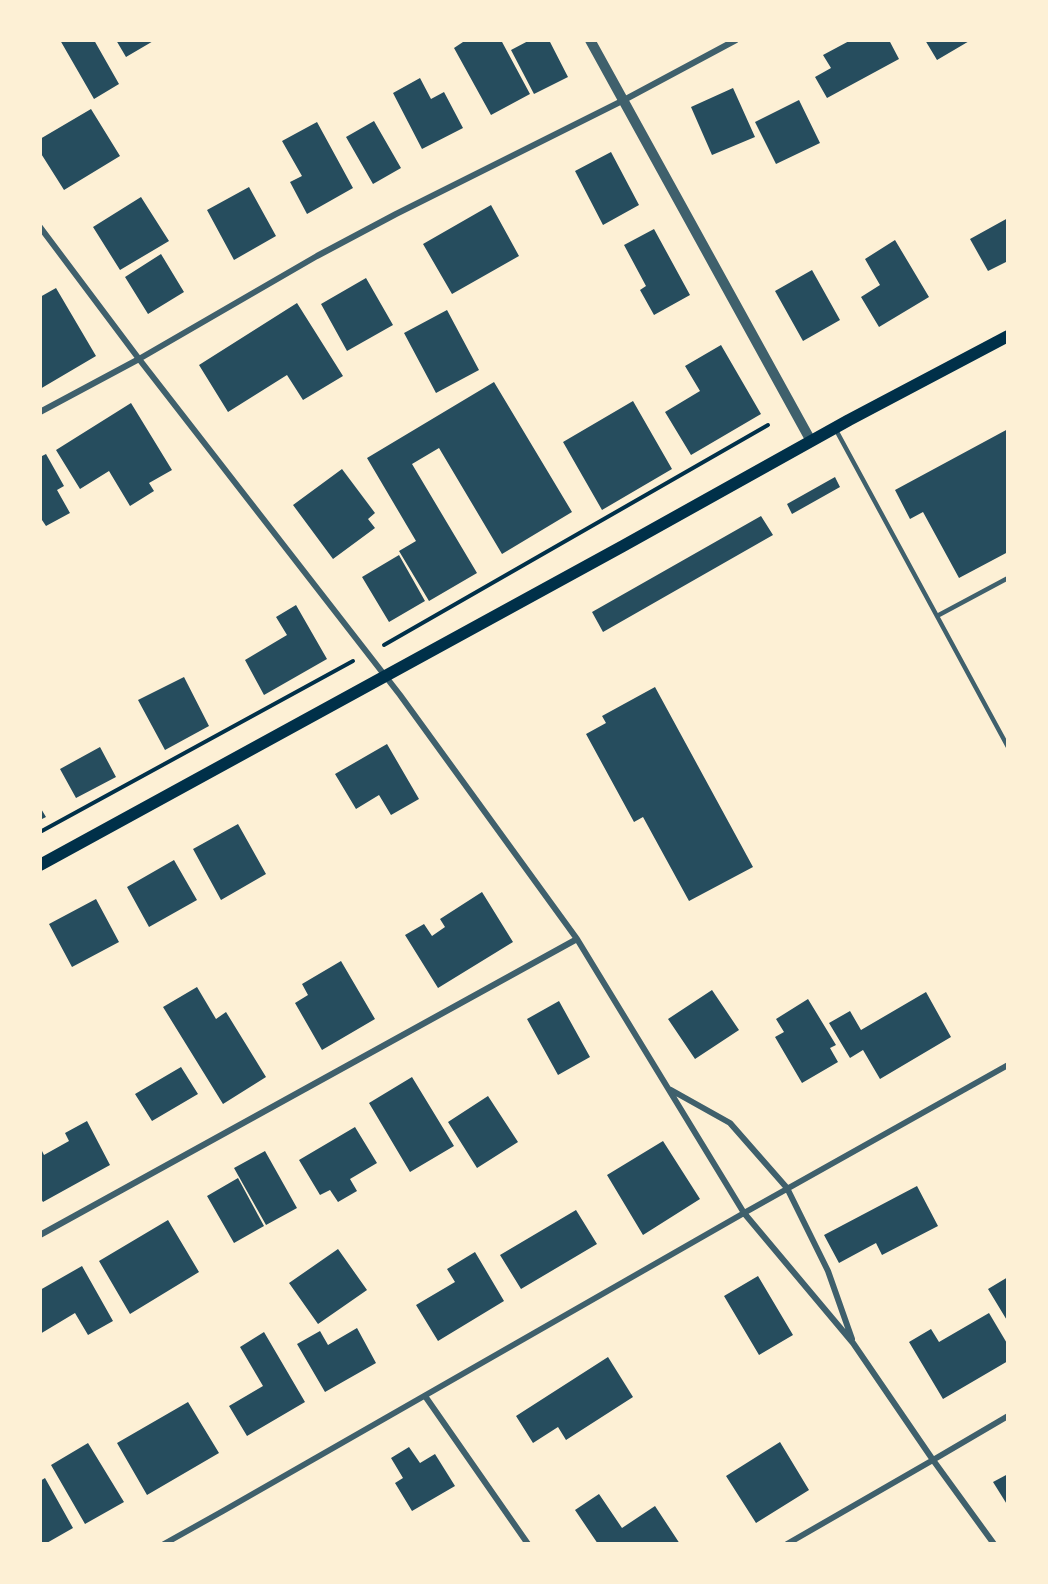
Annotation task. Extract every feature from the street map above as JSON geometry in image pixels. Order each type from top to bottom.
[{"type":"main road","points":[[40,865],[387,677],[811,441],[1008,336]]},
{"type":"street","points":[[590,40],[811,441]]},
{"type":"street","points":[[40,412],[406,208],[624,100],[736,40]]},
{"type":"street","points":[[40,228],[138,359],[387,677],[577,939],[744,1213],[853,1343],[994,1544]]},
{"type":"street","points":[[40,1235],[577,939]]},
{"type":"street","points":[[164,1544],[787,1188],[1008,1065]]},
{"type":"street","points":[[668,1089],[730,1123],[787,1188],[828,1271],[853,1343]]},
{"type":"street","points":[[425,1396],[528,1544]]},
{"type":"street","points":[[787,1544],[1008,1416]]},
{"type":"street","points":[[175,1544],[179,1535]]},
{"type":"lane","points":[[835,428],[1008,747]]},
{"type":"lane","points":[[937,616],[1008,578]]},
{"type":"path","points":[[40,832],[367,654],[768,425]]},
{"type":"building","points":[[60,40],[94,40],[119,84],[94,99]]},
{"type":"building","points":[[116,40],[155,40],[126,57]]},
{"type":"building","points":[[466,40],[501,40],[530,94],[491,115],[454,48]]},
{"type":"building","points":[[530,40],[549,40],[568,77],[534,94],[511,50]]},
{"type":"building","points":[[851,40],[889,40],[899,59],[827,98],[815,77],[831,68],[823,55]]},
{"type":"building","points":[[925,40],[971,40],[937,60]]},
{"type":"building","points":[[420,78],[431,99],[444,92],[463,128],[422,149],[393,93]]},
{"type":"building","points":[[733,88],[755,137],[712,155],[691,107]]},
{"type":"building","points":[[799,100],[820,143],[776,164],[755,122]]},
{"type":"building","points":[[91,109],[120,156],[64,190],[40,152],[40,139]]},
{"type":"building","points":[[374,121],[401,168],[373,184],[346,137]]},
{"type":"building","points":[[317,122],[353,188],[307,214],[290,182],[302,176],[282,141]]},
{"type":"building","points":[[611,152],[639,205],[603,225],[575,171]]},
{"type":"building","points":[[249,187],[276,236],[234,260],[207,210]]},
{"type":"building","points":[[141,197],[169,241],[120,270],[93,227]]},
{"type":"building","points":[[491,205],[519,256],[452,294],[423,244]]},
{"type":"building","points":[[1008,218],[1008,261],[988,271],[970,239]]},
{"type":"building","points":[[654,229],[690,295],[654,315],[640,290],[646,286],[624,245]]},
{"type":"building","points":[[895,240],[929,297],[879,327],[861,297],[880,285],[865,259]]},
{"type":"building","points":[[161,254],[184,292],[148,314],[125,277]]},
{"type":"building","points":[[812,270],[840,320],[803,341],[775,291]]},
{"type":"building","points":[[366,278],[393,325],[347,351],[321,304]]},
{"type":"building","points":[[56,288],[96,356],[40,389],[40,297]]},
{"type":"building","points":[[297,303],[343,376],[303,400],[287,375],[228,412],[199,365]]},
{"type":"building","points":[[447,310],[479,370],[436,393],[404,333]]},
{"type":"building","points":[[721,345],[761,414],[691,455],[665,412],[700,391],[685,366]]},
{"type":"building","points":[[494,382],[572,512],[502,554],[439,448],[412,464],[477,573],[429,601],[399,551],[416,541],[367,458]]},
{"type":"building","points":[[633,401],[672,469],[602,510],[563,442]]},
{"type":"building","points":[[131,403],[172,470],[149,483],[154,491],[130,506],[109,471],[80,489],[56,450]]},
{"type":"building","points":[[1008,429],[1008,552],[959,578],[923,512],[910,519],[895,490]]},
{"type":"building","points":[[46,454],[64,486],[57,490],[70,513],[46,526],[40,517],[40,457]]},
{"type":"building","points":[[342,469],[375,513],[368,519],[375,528],[333,559],[293,505]]},
{"type":"building","points":[[835,477],[840,487],[792,514],[787,504]]},
{"type":"building","points":[[761,516],[773,535],[603,632],[592,612]]},
{"type":"building","points":[[399,555],[425,601],[389,622],[362,577]]},
{"type":"building","points":[[296,605],[327,659],[264,695],[245,660],[287,635],[276,617]]},
{"type":"building","points":[[184,677],[209,726],[165,750],[138,700]]},
{"type":"building","points":[[655,687],[753,867],[689,901],[643,817],[634,822],[586,734],[606,723],[602,716]]},
{"type":"building","points":[[387,744],[419,799],[391,815],[379,795],[356,809],[335,774]]},
{"type":"building","points":[[100,747],[116,777],[76,798],[60,769]]},
{"type":"building","points":[[40,807],[46,817],[40,820]]},
{"type":"building","points":[[238,824],[266,874],[221,900],[193,849]]},
{"type":"building","points":[[174,860],[197,900],[149,927],[127,887]]},
{"type":"building","points":[[482,892],[513,942],[438,988],[405,935],[424,924],[432,936],[445,927],[440,919]]},
{"type":"building","points":[[96,899],[119,942],[72,967],[49,924]]},
{"type":"building","points":[[341,961],[375,1019],[322,1050],[295,1003],[308,995],[302,984]]},
{"type":"building","points":[[197,987],[216,1019],[226,1012],[266,1077],[223,1104],[163,1007]]},
{"type":"building","points":[[712,990],[739,1030],[695,1059],[668,1019]]},
{"type":"building","points":[[926,992],[951,1037],[880,1079],[863,1050],[850,1058],[829,1023],[850,1011],[861,1030]]},
{"type":"building","points":[[808,999],[836,1045],[830,1048],[838,1062],[802,1083],[775,1037],[784,1032],[776,1019]]},
{"type":"building","points":[[559,1001],[590,1057],[558,1075],[527,1019]]},
{"type":"building","points":[[181,1067],[198,1094],[152,1121],[135,1094]]},
{"type":"building","points":[[412,1077],[454,1146],[410,1172],[369,1103]]},
{"type":"building","points":[[488,1096],[518,1142],[477,1168],[448,1122]]},
{"type":"building","points":[[87,1121],[110,1165],[43,1202],[40,1197],[40,1147],[44,1155],[69,1141],[65,1133]]},
{"type":"building","points":[[355,1127],[377,1163],[350,1179],[357,1191],[338,1202],[330,1190],[320,1195],[299,1160]]},
{"type":"building","points":[[663,1141],[700,1199],[643,1235],[607,1175]]},
{"type":"building","points":[[265,1151],[297,1208],[266,1225],[234,1168]]},
{"type":"building","points":[[238,1178],[264,1226],[234,1243],[207,1196]]},
{"type":"building","points":[[917,1186],[938,1226],[882,1255],[876,1243],[839,1263],[824,1235]]},
{"type":"building","points":[[576,1210],[597,1244],[521,1289],[500,1255]]},
{"type":"building","points":[[168,1220],[199,1272],[130,1314],[99,1261]]},
{"type":"building","points":[[338,1249],[367,1290],[318,1324],[289,1283]]},
{"type":"building","points":[[475,1252],[504,1301],[438,1341],[416,1305],[455,1282],[447,1269]]},
{"type":"building","points":[[82,1266],[113,1321],[88,1335],[75,1313],[40,1334],[40,1290]]},
{"type":"building","points":[[758,1276],[793,1335],[759,1355],[724,1296]]},
{"type":"building","points":[[1008,1277],[1008,1322],[988,1289]]},
{"type":"building","points":[[989,1313],[1008,1345],[1008,1361],[943,1399],[909,1342],[931,1329],[939,1342]]},
{"type":"building","points":[[357,1328],[376,1363],[325,1392],[297,1344],[320,1331],[328,1345]]},
{"type":"building","points":[[264,1332],[305,1402],[247,1436],[229,1406],[263,1386],[240,1347]]},
{"type":"building","points":[[608,1357],[633,1397],[566,1440],[558,1427],[533,1443],[516,1416]]},
{"type":"building","points":[[188,1402],[219,1453],[147,1495],[117,1443]]},
{"type":"building","points":[[780,1442],[809,1490],[756,1523],[726,1476]]},
{"type":"building","points":[[88,1443],[124,1502],[85,1524],[51,1465]]},
{"type":"building","points":[[409,1447],[420,1463],[435,1454],[455,1486],[412,1511],[395,1483],[403,1478],[391,1458]]},
{"type":"building","points":[[1008,1474],[1008,1506],[993,1482]]},
{"type":"building","points":[[45,1478],[73,1528],[45,1544],[40,1544],[40,1481]]},
{"type":"building","points":[[599,1494],[622,1528],[655,1506],[680,1544],[598,1544],[575,1510]]}]
